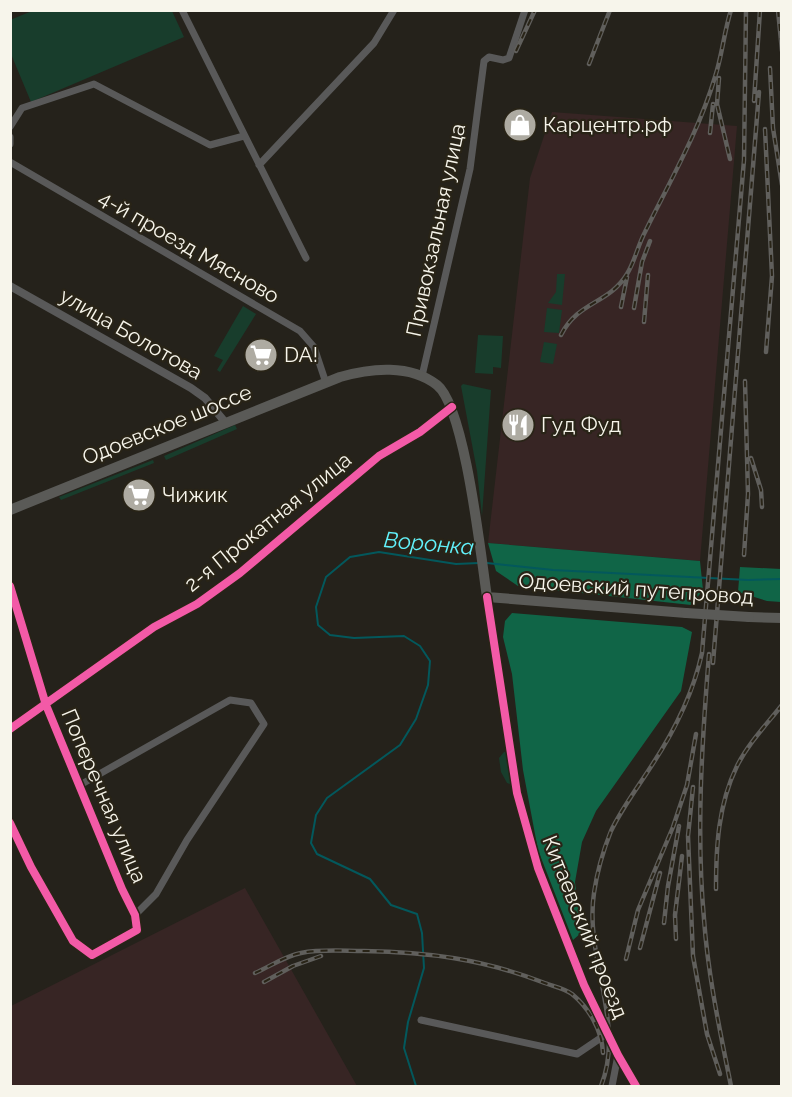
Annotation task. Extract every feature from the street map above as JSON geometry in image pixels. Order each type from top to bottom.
[{"type":"main road","name":"Одоевское шоссе","points":[[10,510],[225,422],[356,372],[403,371],[422,376],[438,385],[452,407],[470,484],[488,597]]},
{"type":"main road","name":"Одоевский путепровод","points":[[488,597],[686,613],[782,618]]},
{"type":"street","points":[[182,10],[306,258]]},
{"type":"street","points":[[259,165],[375,43],[394,10]]},
{"type":"street","name":"Привокзальная улица","points":[[422,376],[470,169],[484,61],[489,57],[503,60],[509,58],[525,10]]},
{"type":"street","points":[[10,127],[22,108],[94,84],[210,145],[244,136]]},
{"type":"street","points":[[10,137],[10,144]]},
{"type":"street","name":"4-й проезд Мясново","points":[[10,162],[300,331],[314,347],[326,383]]},
{"type":"street","name":"улица Болотова","points":[[10,286],[191,388],[205,398],[225,422]]},
{"type":"street","name":"2-я Прокатная улица","points":[[10,729],[154,627],[197,604],[240,573],[372,462],[420,432],[452,407]]},
{"type":"street","name":"Поперечная улица","points":[[10,586],[46,705],[122,889],[135,915]]},
{"type":"street","name":"Китаевский проезд","points":[[488,597],[517,793],[538,868],[584,985],[618,1055],[636,1086]]},
{"type":"street","points":[[10,823],[31,867],[73,941],[92,955],[137,930],[135,915],[156,894],[187,840],[264,724],[251,703],[230,700],[80,785]]},
{"type":"street","points":[[421,1020],[577,1054],[608,1033]]},
{"type":"street","points":[[612,1086],[618,1055]]},
{"type":"shaded area","points":[[552,112],[737,126],[700,561],[488,543],[530,178]]},
{"type":"shaded area","points":[[245,888],[357,1086],[11,1086],[11,1006]]},
{"type":"green space","points":[[32,11],[172,11],[184,37],[31,102],[11,54],[10,20]]},
{"type":"green space","points":[[557,274],[565,274],[562,305],[548,303],[556,292]]},
{"type":"green space","points":[[243,306],[256,314],[220,372],[217,370],[223,360],[214,356]]},
{"type":"green space","points":[[547,308],[562,310],[559,333],[544,332]]},
{"type":"green space","points":[[478,335],[503,336],[501,368],[493,367],[493,374],[475,373]]},
{"type":"green space","points":[[544,342],[557,344],[553,364],[540,362]]},
{"type":"green space","points":[[463,384],[491,390],[482,516],[477,471],[461,386]]},
{"type":"green space","points":[[235,425],[237,429],[166,460],[164,456]]},
{"type":"green space","points":[[153,460],[154,463],[61,500],[59,497]]},
{"type":"green space","points":[[488,543],[700,561],[703,590],[691,605],[518,586],[496,571]]},
{"type":"green space","points":[[740,567],[781,569],[781,602],[767,601],[738,592]]},
{"type":"green space","points":[[512,613],[682,627],[692,632],[681,691],[596,811],[582,842],[575,882],[581,933],[573,940],[538,850],[523,770],[512,674],[503,637],[505,621]]},
{"type":"green space","points":[[506,752],[512,782],[510,784],[501,772],[499,758]]},
{"type":"waterway","name":"Воронка","points":[[416,1086],[404,1048],[408,1022],[424,968],[422,933],[417,914],[391,905],[370,879],[317,854],[311,843],[316,815],[327,798],[400,745],[416,719],[428,685],[430,661],[420,646],[404,636],[354,638],[330,635],[318,625],[316,607],[326,577],[350,557],[379,552],[456,564],[479,563]]},
{"type":"waterway","name":"Воронка","points":[[487,563],[553,570],[748,580],[782,579]]},
{"type":"railway","points":[[516,51],[535,10]]},
{"type":"railway","points":[[589,64],[610,10]]},
{"type":"railway","points":[[561,335],[576,315],[620,284],[630,269],[701,117],[717,69],[731,10]]},
{"type":"railway","points":[[601,1086],[607,1062],[609,1038],[592,917],[599,869],[615,822],[676,725],[694,683],[702,653],[744,160],[746,10]]},
{"type":"railway","points":[[754,101],[760,10]]},
{"type":"railway","points":[[778,10],[782,51]]},
{"type":"railway","points":[[770,68],[773,128],[782,185]]},
{"type":"railway","points":[[719,78],[717,104],[730,159]]},
{"type":"railway","points":[[713,663],[759,92]]},
{"type":"railway","points":[[710,133],[713,104]]},
{"type":"railway","points":[[765,129],[772,276],[766,352]]},
{"type":"railway","points":[[634,308],[642,262],[650,241]]},
{"type":"railway","points":[[644,322],[648,275]]},
{"type":"railway","points":[[621,307],[627,277]]},
{"type":"railway","points":[[744,555],[748,494],[745,381]]},
{"type":"railway","points":[[751,458],[761,490],[762,507]]},
{"type":"railway","points":[[709,654],[701,786],[700,853],[711,982],[731,1086]]},
{"type":"railway","points":[[716,889],[719,826],[731,781],[746,750],[782,705]]},
{"type":"railway","points":[[626,959],[638,910],[673,827],[687,785],[696,734]]},
{"type":"railway","points":[[693,787],[688,836],[693,956],[707,1034],[720,1074]]},
{"type":"railway","points":[[664,923],[679,826]]},
{"type":"railway","points":[[676,939],[675,915],[682,856]]},
{"type":"railway","points":[[640,948],[660,873]]},
{"type":"railway","points":[[255,973],[295,954],[324,951],[410,953],[476,962],[520,974],[572,994],[594,1020],[603,1053]]},
{"type":"railway","points":[[264,982],[293,966],[321,956]]},
{"type":"cycle path","points":[[10,729],[154,627],[197,604],[240,573],[379,456],[420,432],[452,407]]},
{"type":"cycle path","points":[[10,586],[46,705],[122,889],[135,915],[137,930],[92,955],[73,941],[31,867],[10,823]]},
{"type":"cycle path","points":[[487,597],[517,793],[538,868],[584,985],[618,1055],[636,1086]]},
{"type":"place","name":"Карцентр.рф","points":[[520,125]]},
{"type":"place","name":"DA!","points":[[261,355]]},
{"type":"place","name":"Гуд Фуд","points":[[518,425]]},
{"type":"place","name":"Чижик","points":[[139,495]]}]
